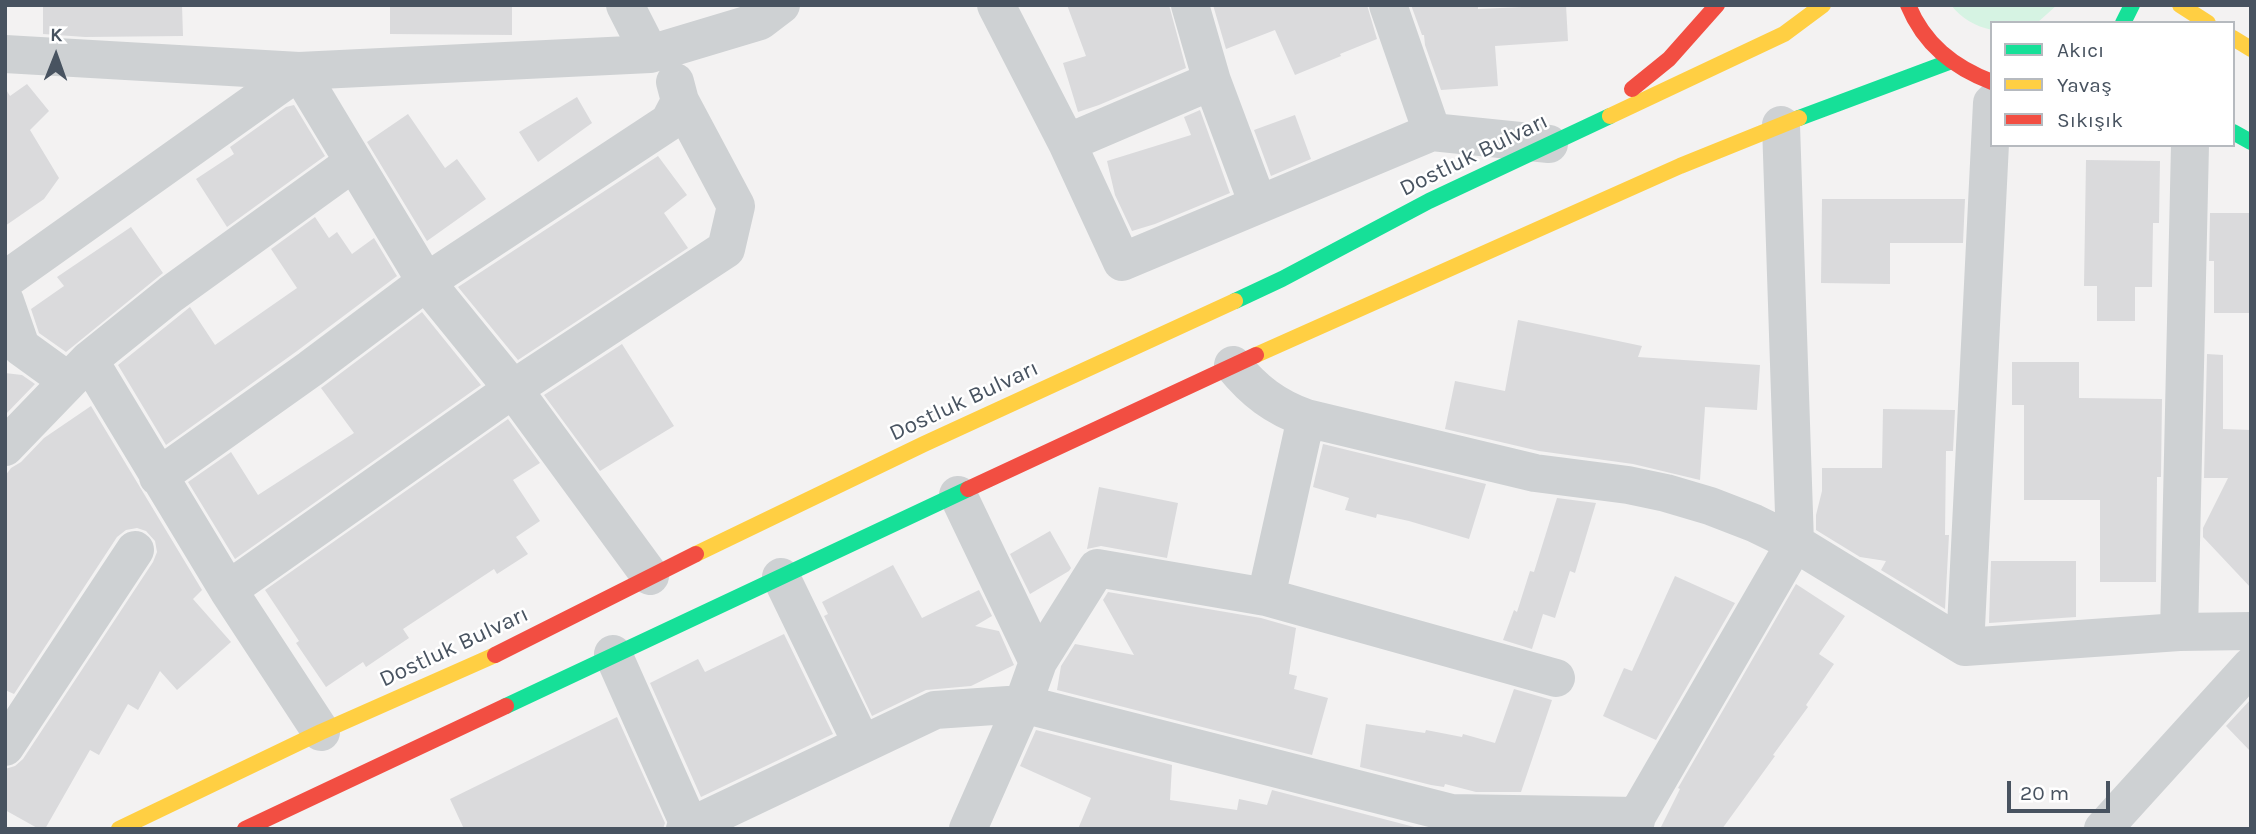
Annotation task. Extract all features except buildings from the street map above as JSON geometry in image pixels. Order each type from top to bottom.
[{"type":"main road","points":[[1589,125],[1669,59],[1717,5]]},
{"type":"main road","name":"Dostluk Bulvarı","points":[[119,829],[321,732],[503,652],[650,576],[924,444],[1282,279],[1429,201],[1784,34],[1823,5]]},
{"type":"main road","points":[[1908,5],[1925,38],[1949,62],[1990,81]]},
{"type":"main road","points":[[2124,21],[2132,5]]},
{"type":"main road","points":[[2180,5],[2205,21]]},
{"type":"main road","points":[[2235,39],[2251,49]]},
{"type":"main road","points":[[245,829],[1233,365],[1667,172],[1780,125],[1949,62]]},
{"type":"main road","points":[[2235,133],[2251,142]]},
{"type":"street","points":[[228,590],[513,389],[726,249],[736,206],[680,101],[659,52],[625,5]]},
{"type":"street","points":[[5,54],[299,71],[659,52],[760,21],[781,5]]},
{"type":"street","points":[[996,5],[1067,143],[1122,262],[1432,132],[1549,144]]},
{"type":"street","points":[[1190,5],[1212,81],[1258,204]]},
{"type":"street","points":[[1388,5],[1432,132]]},
{"type":"street","points":[[299,71],[426,282],[513,389],[650,576]]},
{"type":"street","points":[[5,280],[299,71]]},
{"type":"street","points":[[1067,143],[1212,81]]},
{"type":"street","points":[[158,477],[426,282],[669,122],[680,101]]},
{"type":"street","points":[[613,654],[689,828],[935,710],[1023,704],[1449,821],[1636,822],[1795,543],[1780,125]]},
{"type":"street","points":[[1965,647],[1990,143]]},
{"type":"street","points":[[2179,632],[2190,147]]},
{"type":"street","points":[[5,447],[79,370],[171,294],[354,162]]},
{"type":"street","points":[[5,301],[21,347],[79,370],[158,477],[321,732]]},
{"type":"street","points":[[1233,365],[1249,385],[1269,401],[1306,418],[1535,473],[1589,479],[1666,493],[1754,523],[1795,543],[1965,647],[2179,632],[2251,631]]},
{"type":"street","points":[[1266,597],[1306,418]]},
{"type":"street","points":[[958,495],[1038,662]]},
{"type":"street","points":[[5,747],[135,550]]},
{"type":"street","points":[[968,829],[1023,704],[1038,662],[1097,568],[1266,597],[1556,678]]},
{"type":"street","points":[[780,577],[862,744]]},
{"type":"street","points":[[2103,829],[2251,666]]},
{"type":"green space","points":[[1951,5],[2057,5],[2039,21],[1990,21],[1990,29],[1969,21]]},
{"type":"traffic: fast","points":[[2124,21],[2132,5]]},
{"type":"traffic: fast","points":[[1799,118],[1949,62]]},
{"type":"traffic: fast","points":[[1235,301],[1429,201],[1610,116]]},
{"type":"traffic: fast","points":[[2235,133],[2251,142]]},
{"type":"traffic: fast","points":[[506,706],[968,489]]},
{"type":"traffic: slow","points":[[1610,116],[1784,34],[1823,5]]},
{"type":"traffic: slow","points":[[2180,5],[2205,21]]},
{"type":"traffic: slow","points":[[2235,39],[2251,49]]},
{"type":"traffic: slow","points":[[1256,355],[1680,166],[1799,118]]},
{"type":"traffic: slow","points":[[696,554],[924,444],[1235,301]]},
{"type":"traffic: slow","points":[[119,829],[321,732],[495,655]]},
{"type":"traffic: jam","points":[[1632,89],[1669,59],[1717,5]]},
{"type":"traffic: jam","points":[[1908,5],[1922,31],[1941,53],[1990,81]]},
{"type":"traffic: jam","points":[[968,489],[1256,355]]},
{"type":"traffic: jam","points":[[495,655],[696,554]]},
{"type":"traffic: jam","points":[[245,829],[506,706]]}]
